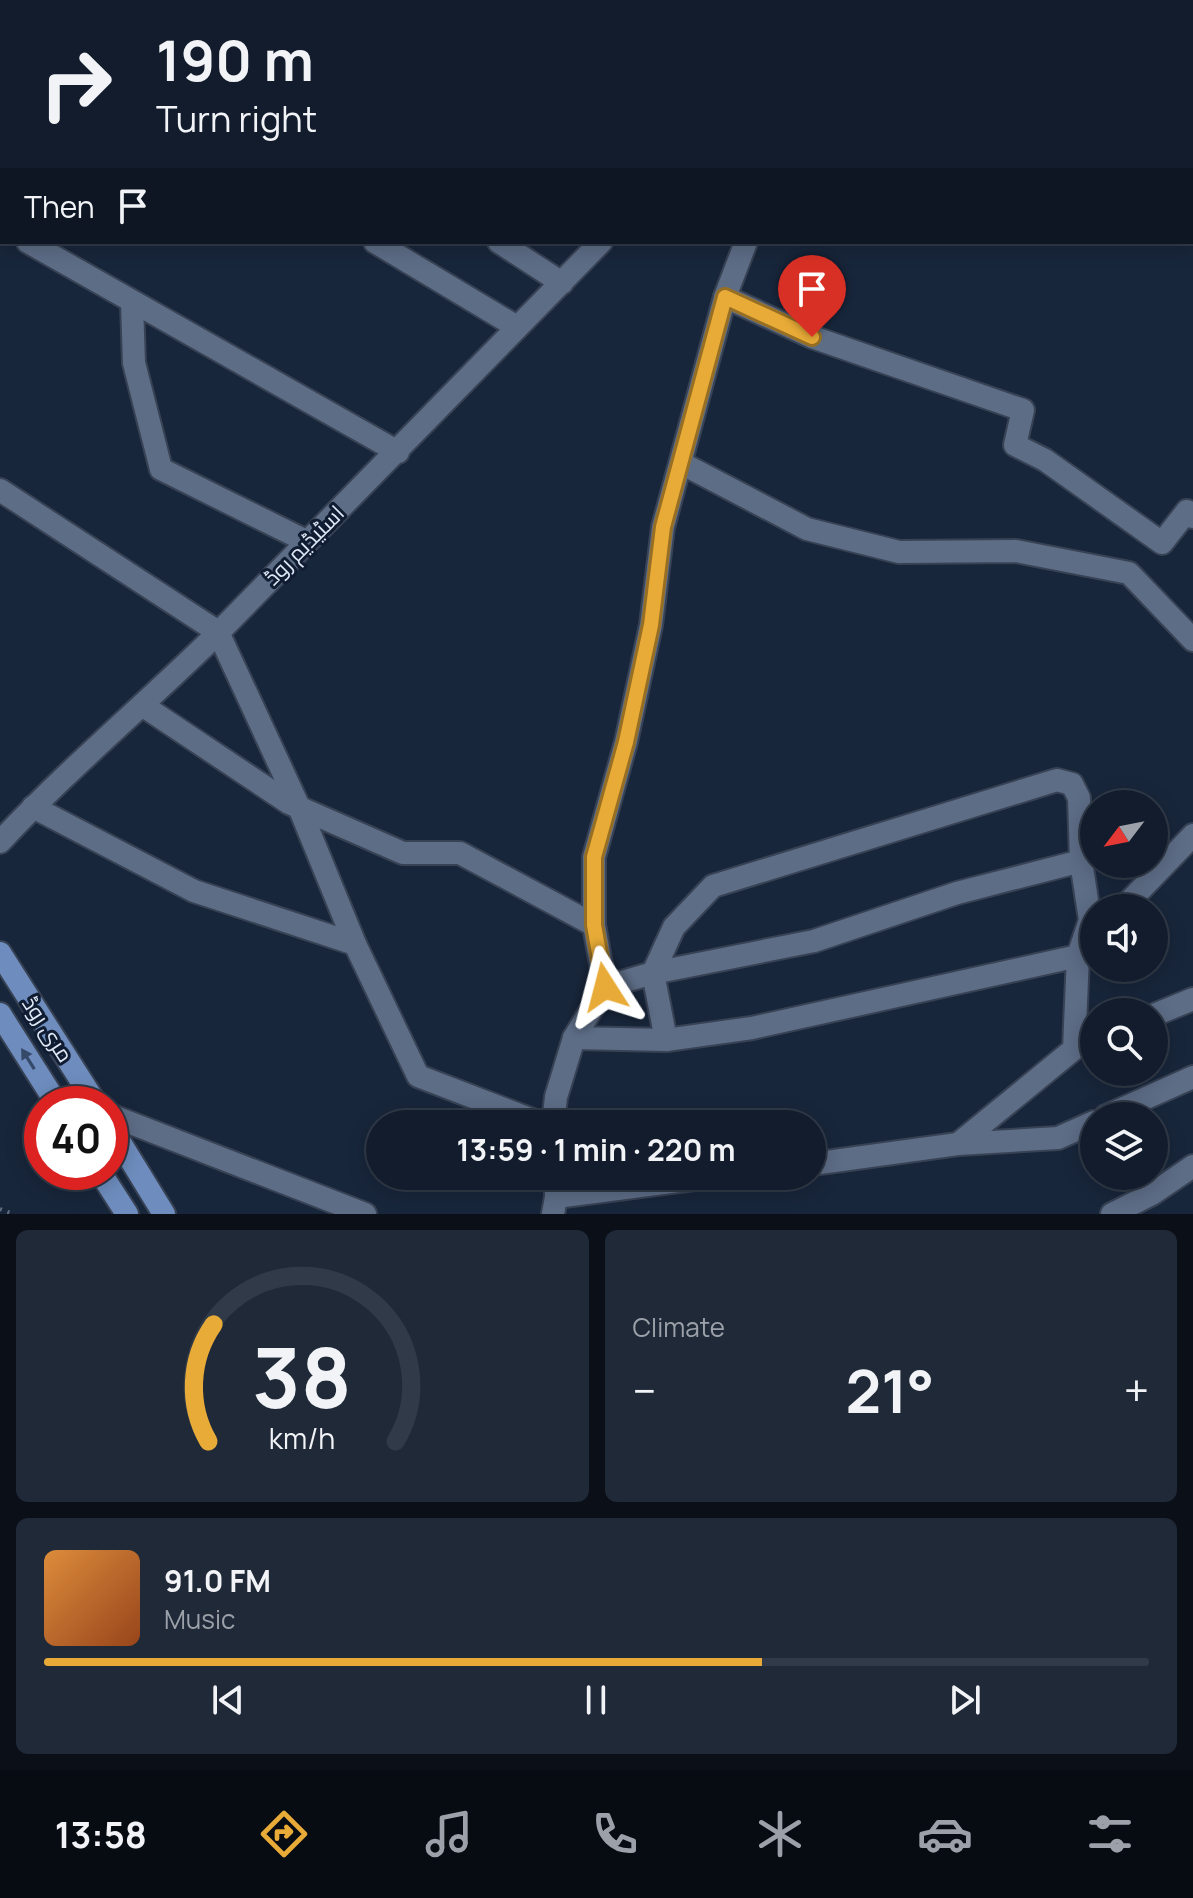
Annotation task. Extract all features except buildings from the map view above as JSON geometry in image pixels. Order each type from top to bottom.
[{"type":"main road","name":"مری روڈ","points":[[0,953],[85,1086]]},
{"type":"main road","name":"مری روڈ","points":[[3,1023],[45,1086]]},
{"type":"main road","points":[[128,1161],[164,1214]]},
{"type":"main road","points":[[112,1190],[127,1214]]},
{"type":"street","points":[[31,244],[398,452]]},
{"type":"street","points":[[378,244],[517,327]]},
{"type":"street","points":[[502,244],[562,283]]},
{"type":"street","name":"اسٹیڈیم روڈ","points":[[0,842],[218,632],[599,244]]},
{"type":"street","points":[[555,1110],[574,1038],[605,987],[594,925],[594,857],[626,742],[651,625],[663,527],[725,297],[745,244]]},
{"type":"street","points":[[725,297],[812,337],[1023,410],[1015,445],[1045,460],[1162,543],[1187,511],[1193,517]]},
{"type":"street","points":[[132,303],[134,363],[161,469],[306,541]]},
{"type":"street","points":[[681,463],[807,529],[899,552],[1016,551],[1129,573],[1193,640]]},
{"type":"street","points":[[0,490],[218,632],[299,807],[355,944],[418,1076],[507,1110]]},
{"type":"street","points":[[142,705],[299,807],[403,853],[460,853],[594,925]]},
{"type":"street","points":[[666,1040],[653,973],[674,927],[713,886],[1057,780],[1072,784],[1079,798],[1080,830]]},
{"type":"street","points":[[33,807],[194,891],[355,944]]},
{"type":"street","points":[[1136,894],[1193,835]]},
{"type":"street","points":[[605,987],[653,973],[814,941],[957,893],[1080,861]]},
{"type":"street","points":[[1081,998],[1078,956],[1090,920],[1084,878]]},
{"type":"street","points":[[574,1038],[666,1040],[752,1028],[1078,956]]},
{"type":"street","points":[[1168,1009],[1193,999]]},
{"type":"street","points":[[958,1144],[1080,1047]]},
{"type":"street","points":[[1137,1102],[1193,1077]]},
{"type":"street","points":[[128,1122],[365,1214]]},
{"type":"street","points":[[826,1162],[958,1144],[1058,1138],[1080,1128]]},
{"type":"street","points":[[1112,1214],[1152,1194],[1193,1166]]},
{"type":"street","points":[[555,1196],[604,1190]]},
{"type":"path","points":[[0,1209],[13,1214]]},
{"type":"route","points":[[605,987],[594,925],[594,857],[626,742],[651,625],[663,527],[725,297],[812,337]]}]
